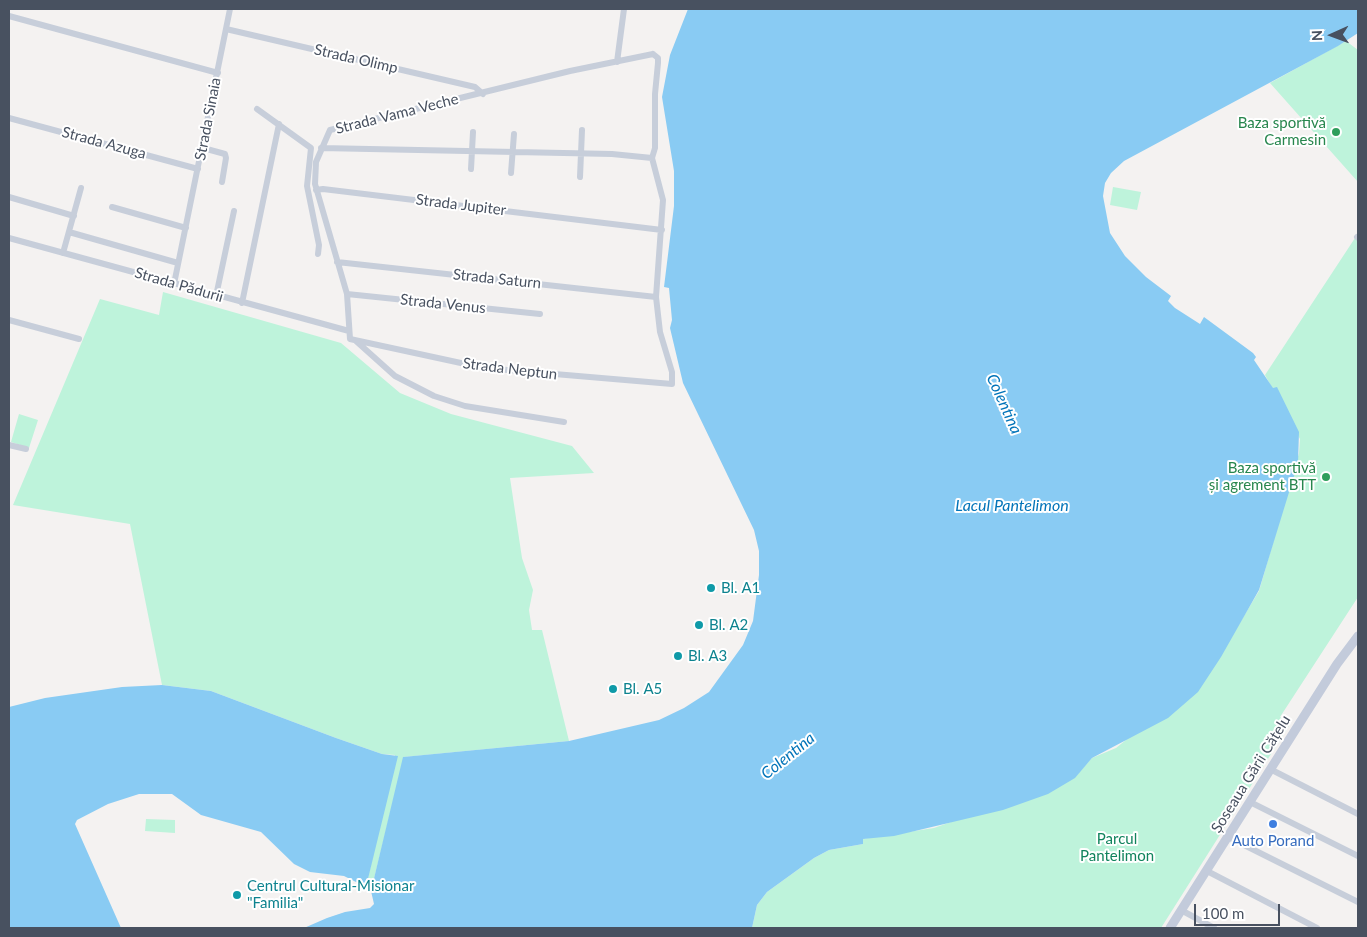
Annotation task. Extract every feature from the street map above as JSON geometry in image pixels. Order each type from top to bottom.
[{"type":"main road","name":"Șoseaua Gării Cățelu","points":[[1170,928],[1337,664],[1358,636]]},
{"type":"street","name":"Strada Sinaia","points":[[174,284],[230,9]]},
{"type":"street","points":[[617,62],[624,9]]},
{"type":"street","points":[[9,16],[218,73]]},
{"type":"street","name":"Strada Olimp","points":[[226,30],[476,87],[483,94]]},
{"type":"street","name":"Strada Vama Veche","points":[[353,340],[349,331],[347,294],[316,190],[315,169],[321,148],[328,132],[332,129],[650,55],[658,58],[655,148],[652,158]]},
{"type":"street","points":[[257,109],[311,148],[307,186],[319,245],[318,254]]},
{"type":"street","name":"Strada Azuga","points":[[9,118],[198,169]]},
{"type":"street","points":[[242,303],[279,124]]},
{"type":"street","points":[[580,177],[582,130]]},
{"type":"street","points":[[471,169],[473,132]]},
{"type":"street","points":[[511,173],[514,134]]},
{"type":"street","points":[[203,148],[225,154],[222,182]]},
{"type":"street","points":[[321,148],[581,153],[652,158],[662,189],[662,230],[656,296]]},
{"type":"street","points":[[63,253],[81,188]]},
{"type":"street","name":"Strada Jupiter","points":[[316,190],[323,189],[662,230]]},
{"type":"street","points":[[9,197],[74,216]]},
{"type":"street","points":[[112,207],[186,228]]},
{"type":"street","points":[[216,296],[234,211]]},
{"type":"street","points":[[69,232],[178,263]]},
{"type":"street","name":"Strada Pădurii","points":[[9,238],[349,331]]},
{"type":"street","name":"Strada Saturn","points":[[337,262],[656,296]]},
{"type":"street","name":"Strada Venus","points":[[347,294],[540,314]]},
{"type":"street","name":"Strada Neptun","points":[[353,340],[484,368],[672,384],[672,372],[660,332],[656,296]]},
{"type":"street","points":[[9,320],[79,339]]},
{"type":"street","points":[[353,340],[395,376],[434,396],[466,406],[564,422]]},
{"type":"street","points":[[9,444],[26,449]]},
{"type":"street","points":[[1270,769],[1358,814]]},
{"type":"street","points":[[1250,802],[1358,856]]},
{"type":"street","points":[[1228,837],[1358,902]]},
{"type":"street","points":[[1206,871],[1317,928]]},
{"type":"street","points":[[1181,910],[1214,928]]},
{"type":"green space","name":"Baza sportivă Carmesin","points":[[1346,41],[1358,50],[1358,182],[1270,83]]},
{"type":"green space","points":[[1113,187],[1141,192],[1137,210],[1110,205]]},
{"type":"green space","name":"Parcul Pantelimon","points":[[1355,238],[1358,240],[1358,597],[1280,717],[1290,724],[1161,928],[752,928],[757,905],[767,892],[814,858],[829,850],[863,844],[862,839],[934,828],[1074,778],[1092,758],[1116,748],[1210,672],[1259,591],[1299,453],[1300,439],[1265,375]]},
{"type":"green space","points":[[163,292],[341,343],[400,393],[451,414],[572,446],[594,473],[510,478],[522,558],[533,590],[529,610],[532,630],[542,630],[569,741],[404,757],[371,891],[366,887],[395,755],[382,754],[336,738],[211,691],[162,685],[130,524],[13,505],[100,299],[159,315]]},
{"type":"green space","points":[[19,414],[38,420],[29,448],[11,442]]},
{"type":"green space","points":[[146,819],[175,820],[175,833],[145,831]]},
{"type":"water","name":"Lacul Pantelimon","points":[[688,9],[1358,9],[1358,33],[1338,46],[1124,161],[1111,173],[1105,183],[1103,196],[1110,233],[1125,256],[1146,277],[1171,296],[1168,301],[1175,308],[1200,324],[1204,317],[1253,353],[1256,357],[1254,360],[1273,388],[1277,387],[1299,432],[1298,463],[1259,590],[1221,657],[1198,692],[1168,718],[1092,758],[1075,778],[1048,794],[1003,810],[894,836],[863,839],[863,844],[829,850],[814,858],[767,892],[757,905],[752,928],[304,928],[345,912],[370,908],[374,904],[371,891],[403,757],[569,741],[659,720],[684,708],[709,692],[743,645],[753,621],[759,575],[759,551],[754,530],[683,383],[670,328],[672,320],[669,288],[664,287],[674,206],[674,171],[662,97],[670,55]]},
{"type":"water","points":[[162,685],[211,691],[382,754],[398,756],[366,887],[344,876],[310,872],[294,864],[261,832],[201,815],[172,794],[139,794],[108,804],[77,820],[75,824],[121,928],[9,928],[9,707],[45,698],[122,687]]},
{"type":"place","name":"Baza sportivă Carmesin","points":[[1336,132]]},
{"type":"place","name":"Baza sportivă și agrement BTT","points":[[1326,477]]},
{"type":"place","name":"Bl. A1","points":[[711,588]]},
{"type":"place","name":"Bl. A2","points":[[699,625]]},
{"type":"place","name":"Bl. A3","points":[[678,656]]},
{"type":"place","name":"Bl. A5","points":[[613,689]]},
{"type":"place","name":"Auto Porand","points":[[1273,824]]},
{"type":"place","name":"Centrul Cultural-Misionar \"Familia\"","points":[[237,895]]},
{"type":"water label","name":"Colentina","points":[[1004,404]]},
{"type":"water label","name":"Colentina","points":[[788,756]]}]
